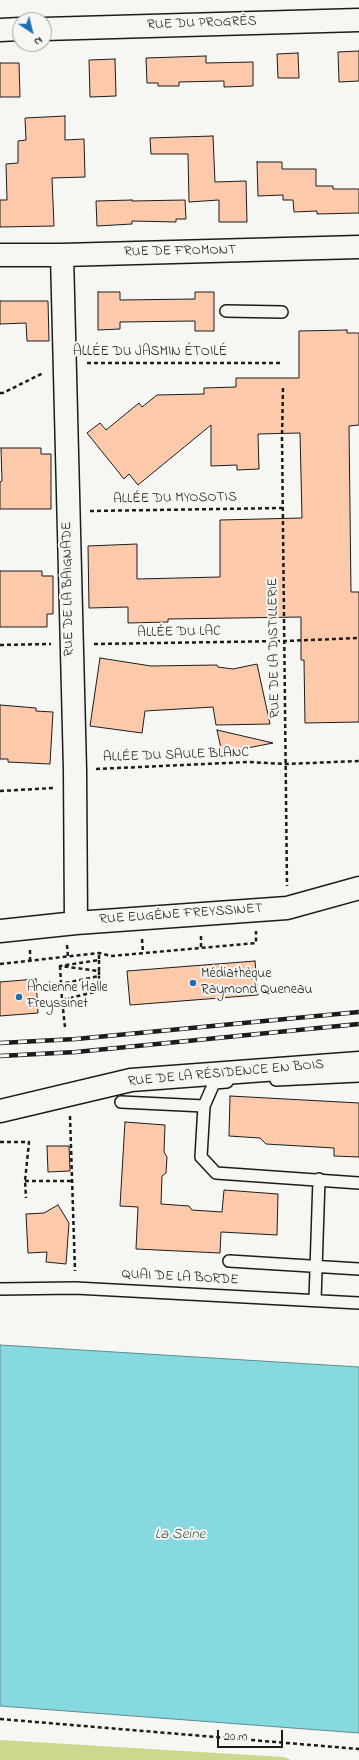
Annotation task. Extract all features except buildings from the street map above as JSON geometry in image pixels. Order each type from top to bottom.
[{"type":"street","name":"RUE DU PROGRÈS","points":[[52,29],[359,20]]},
{"type":"street","points":[[0,30],[12,29]]},
{"type":"street","name":"RUE DE FROMONT","points":[[0,255],[62,255],[359,247]]},
{"type":"street","name":"RUE DE LA BAIGNADE","points":[[62,255],[70,644],[75,770],[76,922]]},
{"type":"street","name":"RUE EUGÈNE FREYSSINET","points":[[0,930],[76,922],[287,908],[359,888]]},
{"type":"street","name":"RUE DE LA RÉSIDENCE EN BOIS","points":[[0,1111],[131,1080],[359,1063]]},
{"type":"lane","points":[[226,311],[282,312]]},
{"type":"lane","points":[[359,1076],[214,1083],[204,1106],[201,1157],[216,1173],[359,1183]]},
{"type":"lane","points":[[121,1102],[204,1106]]},
{"type":"lane","points":[[315,1300],[319,1179]]},
{"type":"lane","points":[[229,1261],[359,1269]]},
{"type":"lane","name":"QUAI DE LA BORDE","points":[[0,1289],[75,1288],[359,1303]]},
{"type":"path","name":"ALLÉE DU JASMIN ÉTOILÉ","points":[[0,393],[4,393],[64,363],[283,363]]},
{"type":"path","name":"RUE DE LA DISTILLERIE","points":[[283,388],[287,908]]},
{"type":"path","name":"ALLÉE DU MYOSOTIS","points":[[68,511],[283,508]]},
{"type":"path","name":"ALLÉE DU LAC","points":[[0,644],[285,641],[359,638]]},
{"type":"path","name":"ALLÉE DU SAULE BLANC","points":[[75,770],[248,762],[286,764],[359,761]]},
{"type":"path","points":[[0,791],[53,789],[75,770]]},
{"type":"path","points":[[0,964],[99,953],[111,956],[256,943],[255,910]]},
{"type":"path","points":[[62,1000],[98,991],[99,953]]},
{"type":"path","points":[[60,966],[99,960]]},
{"type":"path","points":[[60,966],[99,971]]},
{"type":"path","points":[[60,966],[65,1026]]},
{"type":"path","points":[[61,984],[99,976]]},
{"type":"path","points":[[61,984],[99,986]]},
{"type":"path","points":[[70,1109],[75,1288]]},
{"type":"path","points":[[0,1142],[29,1142],[25,1181],[26,1198]]},
{"type":"path","points":[[25,1181],[72,1181]]},
{"type":"path","points":[[0,1719],[359,1749]]},
{"type":"green space","points":[[0,1740],[284,1757],[291,1760],[0,1760]]},
{"type":"water","name":"La Seine","points":[[0,1345],[359,1367],[359,1733],[0,1706]]},
{"type":"railway","points":[[0,1043],[76,1039],[359,1012]]},
{"type":"railway","points":[[0,1056],[76,1052],[359,1024]]},
{"type":"place","name":"Médiathèque Raymond Queneau","points":[[193,983]]},
{"type":"place","name":"Ancienne Halle Freyssinet","points":[[19,997]]}]
